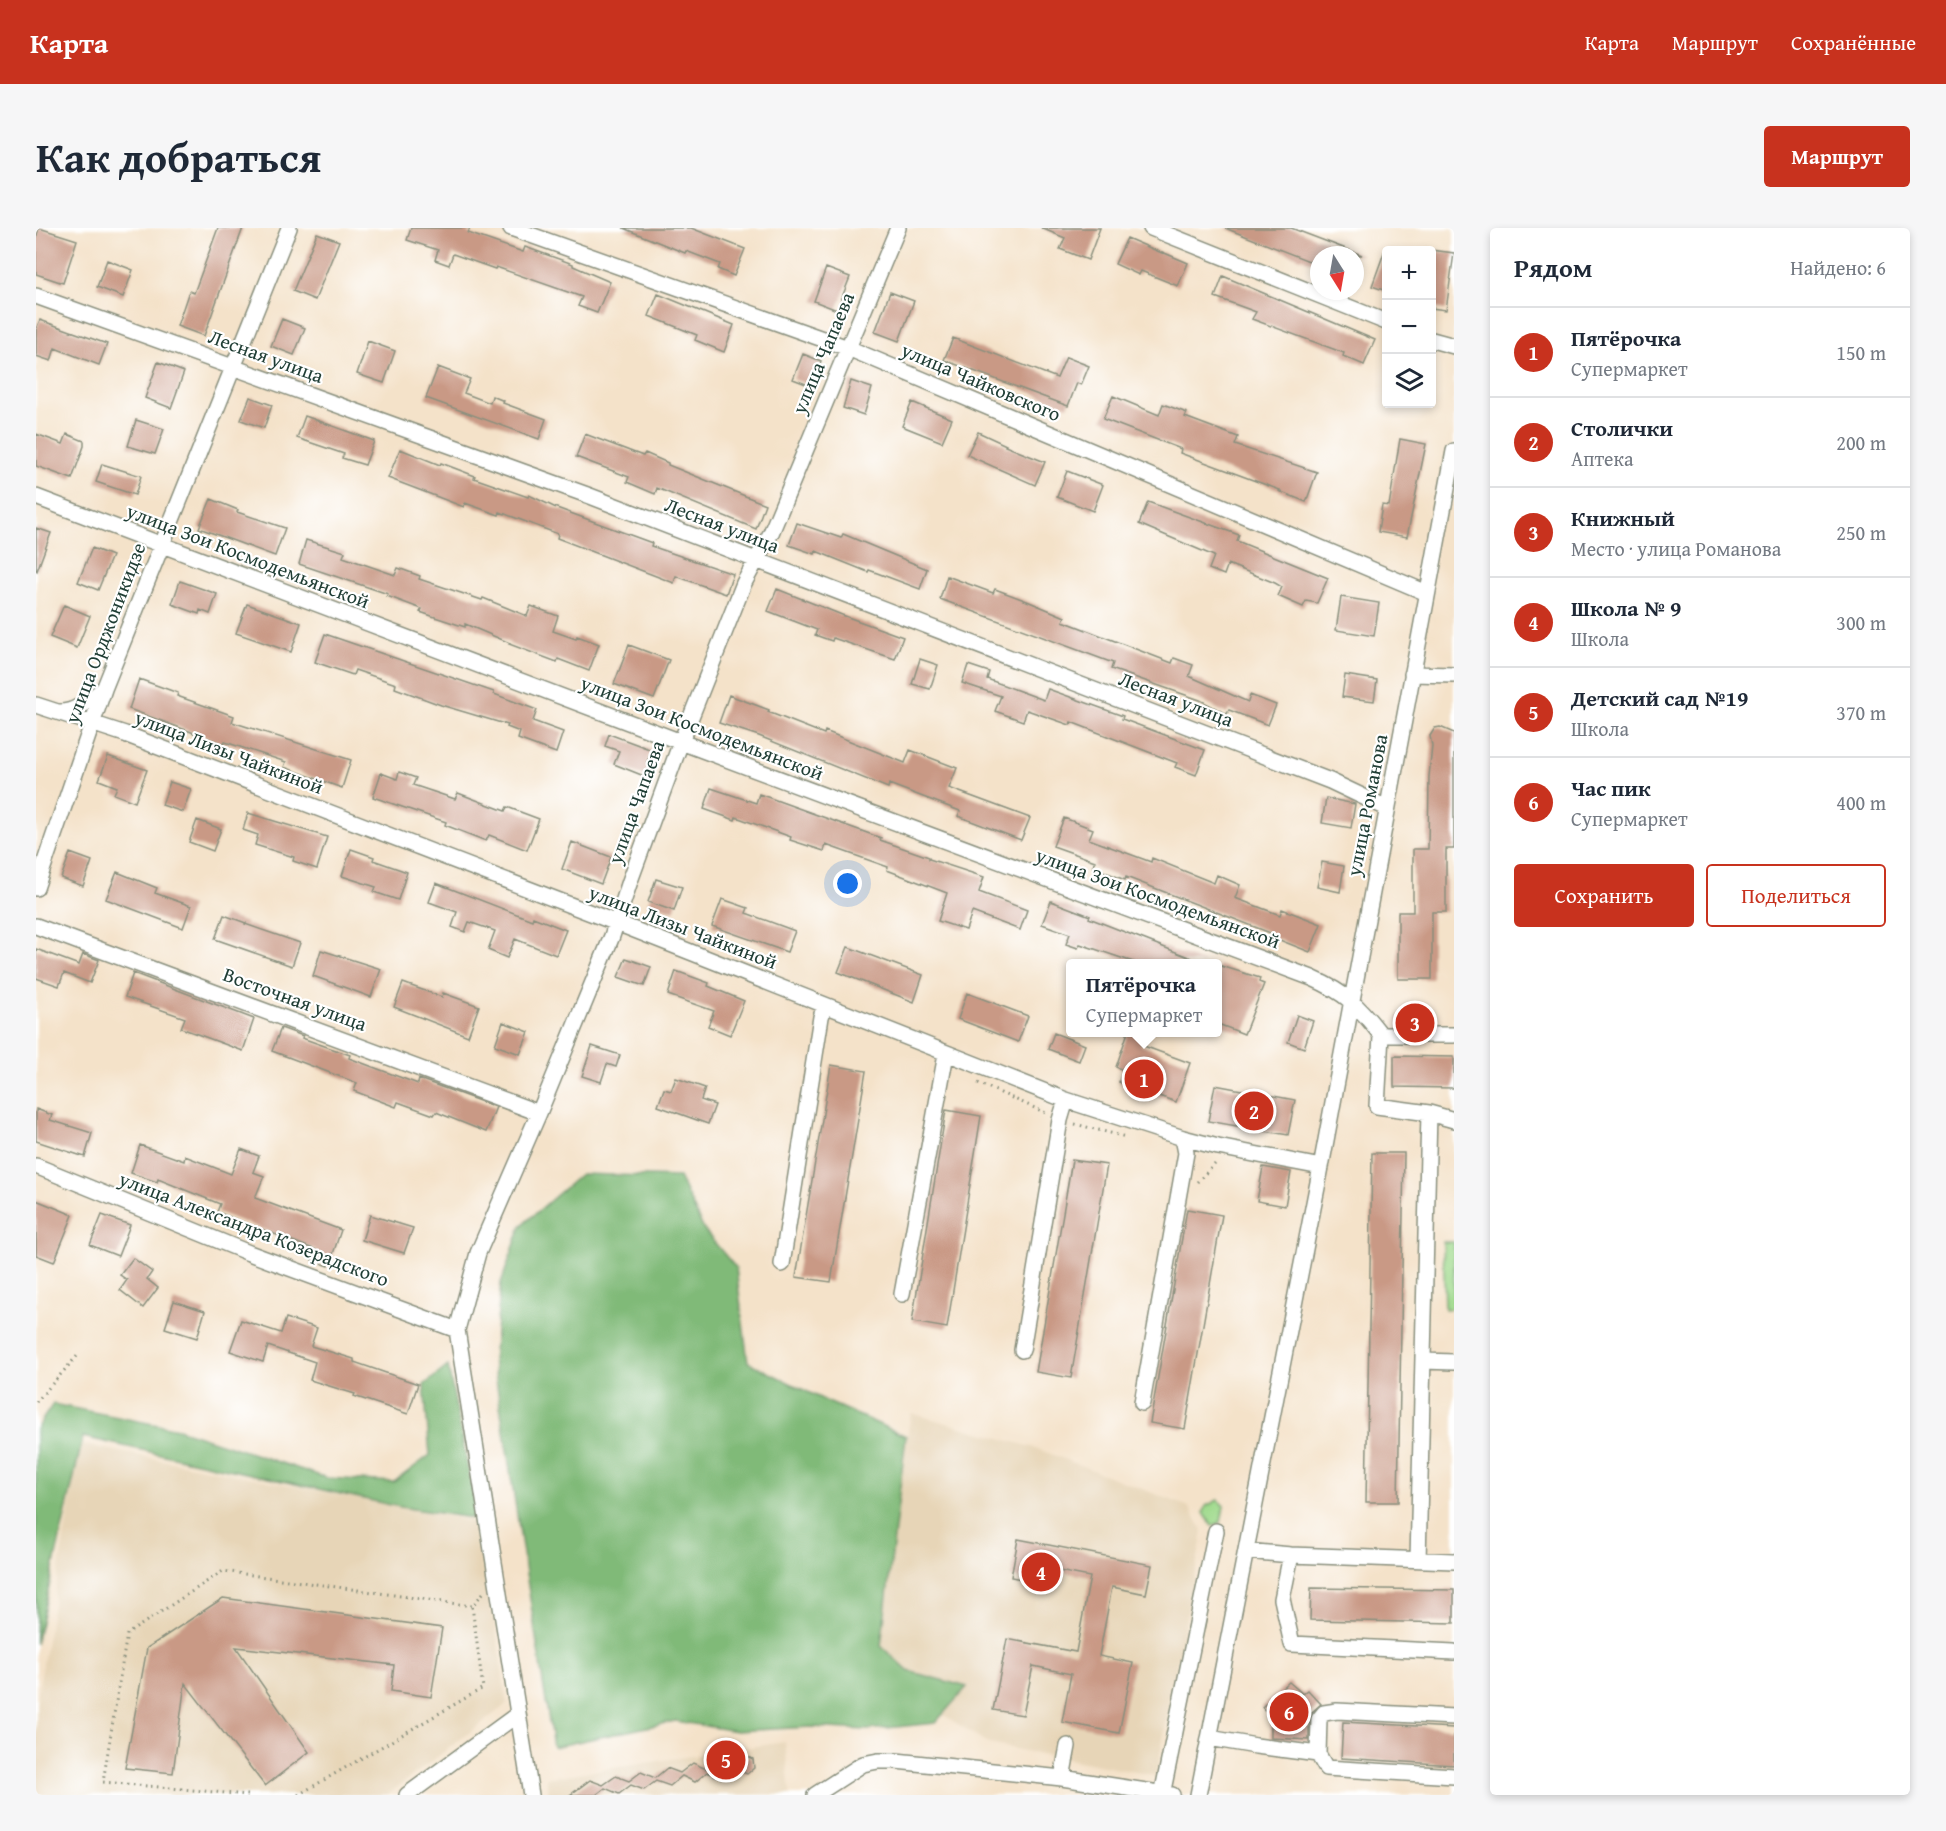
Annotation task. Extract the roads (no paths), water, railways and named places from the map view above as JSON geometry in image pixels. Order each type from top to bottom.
[{"type":"street","name":"улица Орджоникидзе","points":[[36,888],[104,688],[289,228]]},
{"type":"street","name":"улица Чайковского","points":[[511,228],[848,348],[1427,593]]},
{"type":"street","name":"улица Чапаева","points":[[457,1330],[478,1253],[539,1113],[617,923],[681,742],[744,583],[771,533],[898,228]]},
{"type":"street","points":[[1151,228],[1382,320]]},
{"type":"street","name":"Лесная улица","points":[[36,296],[520,470],[1330,781],[1387,808]]},
{"type":"street","points":[[1436,341],[1454,346]]},
{"type":"street","name":"улица Романова","points":[[1198,1795],[1321,1167],[1454,452]]},
{"type":"street","name":"улица Зои Космодемьянской","points":[[36,497],[1312,978],[1334,988],[1352,1000],[1381,1035]]},
{"type":"street","points":[[1412,674],[1454,675]]},
{"type":"street","points":[[52,712],[66,712],[80,707],[104,688]]},
{"type":"street","name":"улица Лизы Чайкиной","points":[[36,705],[52,712],[93,723],[617,923],[1066,1100],[1218,1148],[1321,1167]]},
{"type":"street","name":"Восточная улица","points":[[36,926],[539,1113]]},
{"type":"street","points":[[782,1264],[819,1029],[825,1005]]},
{"type":"street","points":[[1454,1035],[1381,1035],[1377,1106],[1429,1113],[1454,1120]]},
{"type":"street","points":[[902,1294],[946,1054]]},
{"type":"street","points":[[1022,1350],[1060,1120],[1066,1100]]},
{"type":"street","points":[[1418,1560],[1429,1113]]},
{"type":"street","points":[[1142,1403],[1186,1153],[1183,1138]]},
{"type":"street","name":"улица Александра Козерадского","points":[[36,1166],[249,1252],[457,1330]]},
{"type":"street","points":[[457,1330],[531,1795]]},
{"type":"street","points":[[1423,1361],[1454,1362]]},
{"type":"street","points":[[815,1795],[863,1764],[896,1761],[1062,1778],[1166,1795],[1216,1531]]},
{"type":"street","points":[[1246,1551],[1291,1555],[1454,1561]]},
{"type":"street","points":[[1291,1555],[1282,1599],[1292,1644],[1454,1652]]},
{"type":"street","points":[[1454,1717],[1337,1711],[1323,1713],[1319,1719],[1317,1754],[1326,1768],[1454,1776]]},
{"type":"street","points":[[408,1795],[518,1714]]},
{"type":"street","points":[[1209,1738],[1317,1754]]},
{"type":"street","points":[[1062,1778],[1068,1746]]},
{"type":"place","name":"Книжный","points":[[1415,1023]]},
{"type":"place","name":"Пятёрочка","points":[[1144,1079]]},
{"type":"place","name":"Столички","points":[[1254,1111]]},
{"type":"place","name":"Школа № 9","points":[[1041,1572]]},
{"type":"place","name":"Час пик","points":[[1289,1712]]},
{"type":"place","name":"Детский сад №19","points":[[726,1760]]}]
